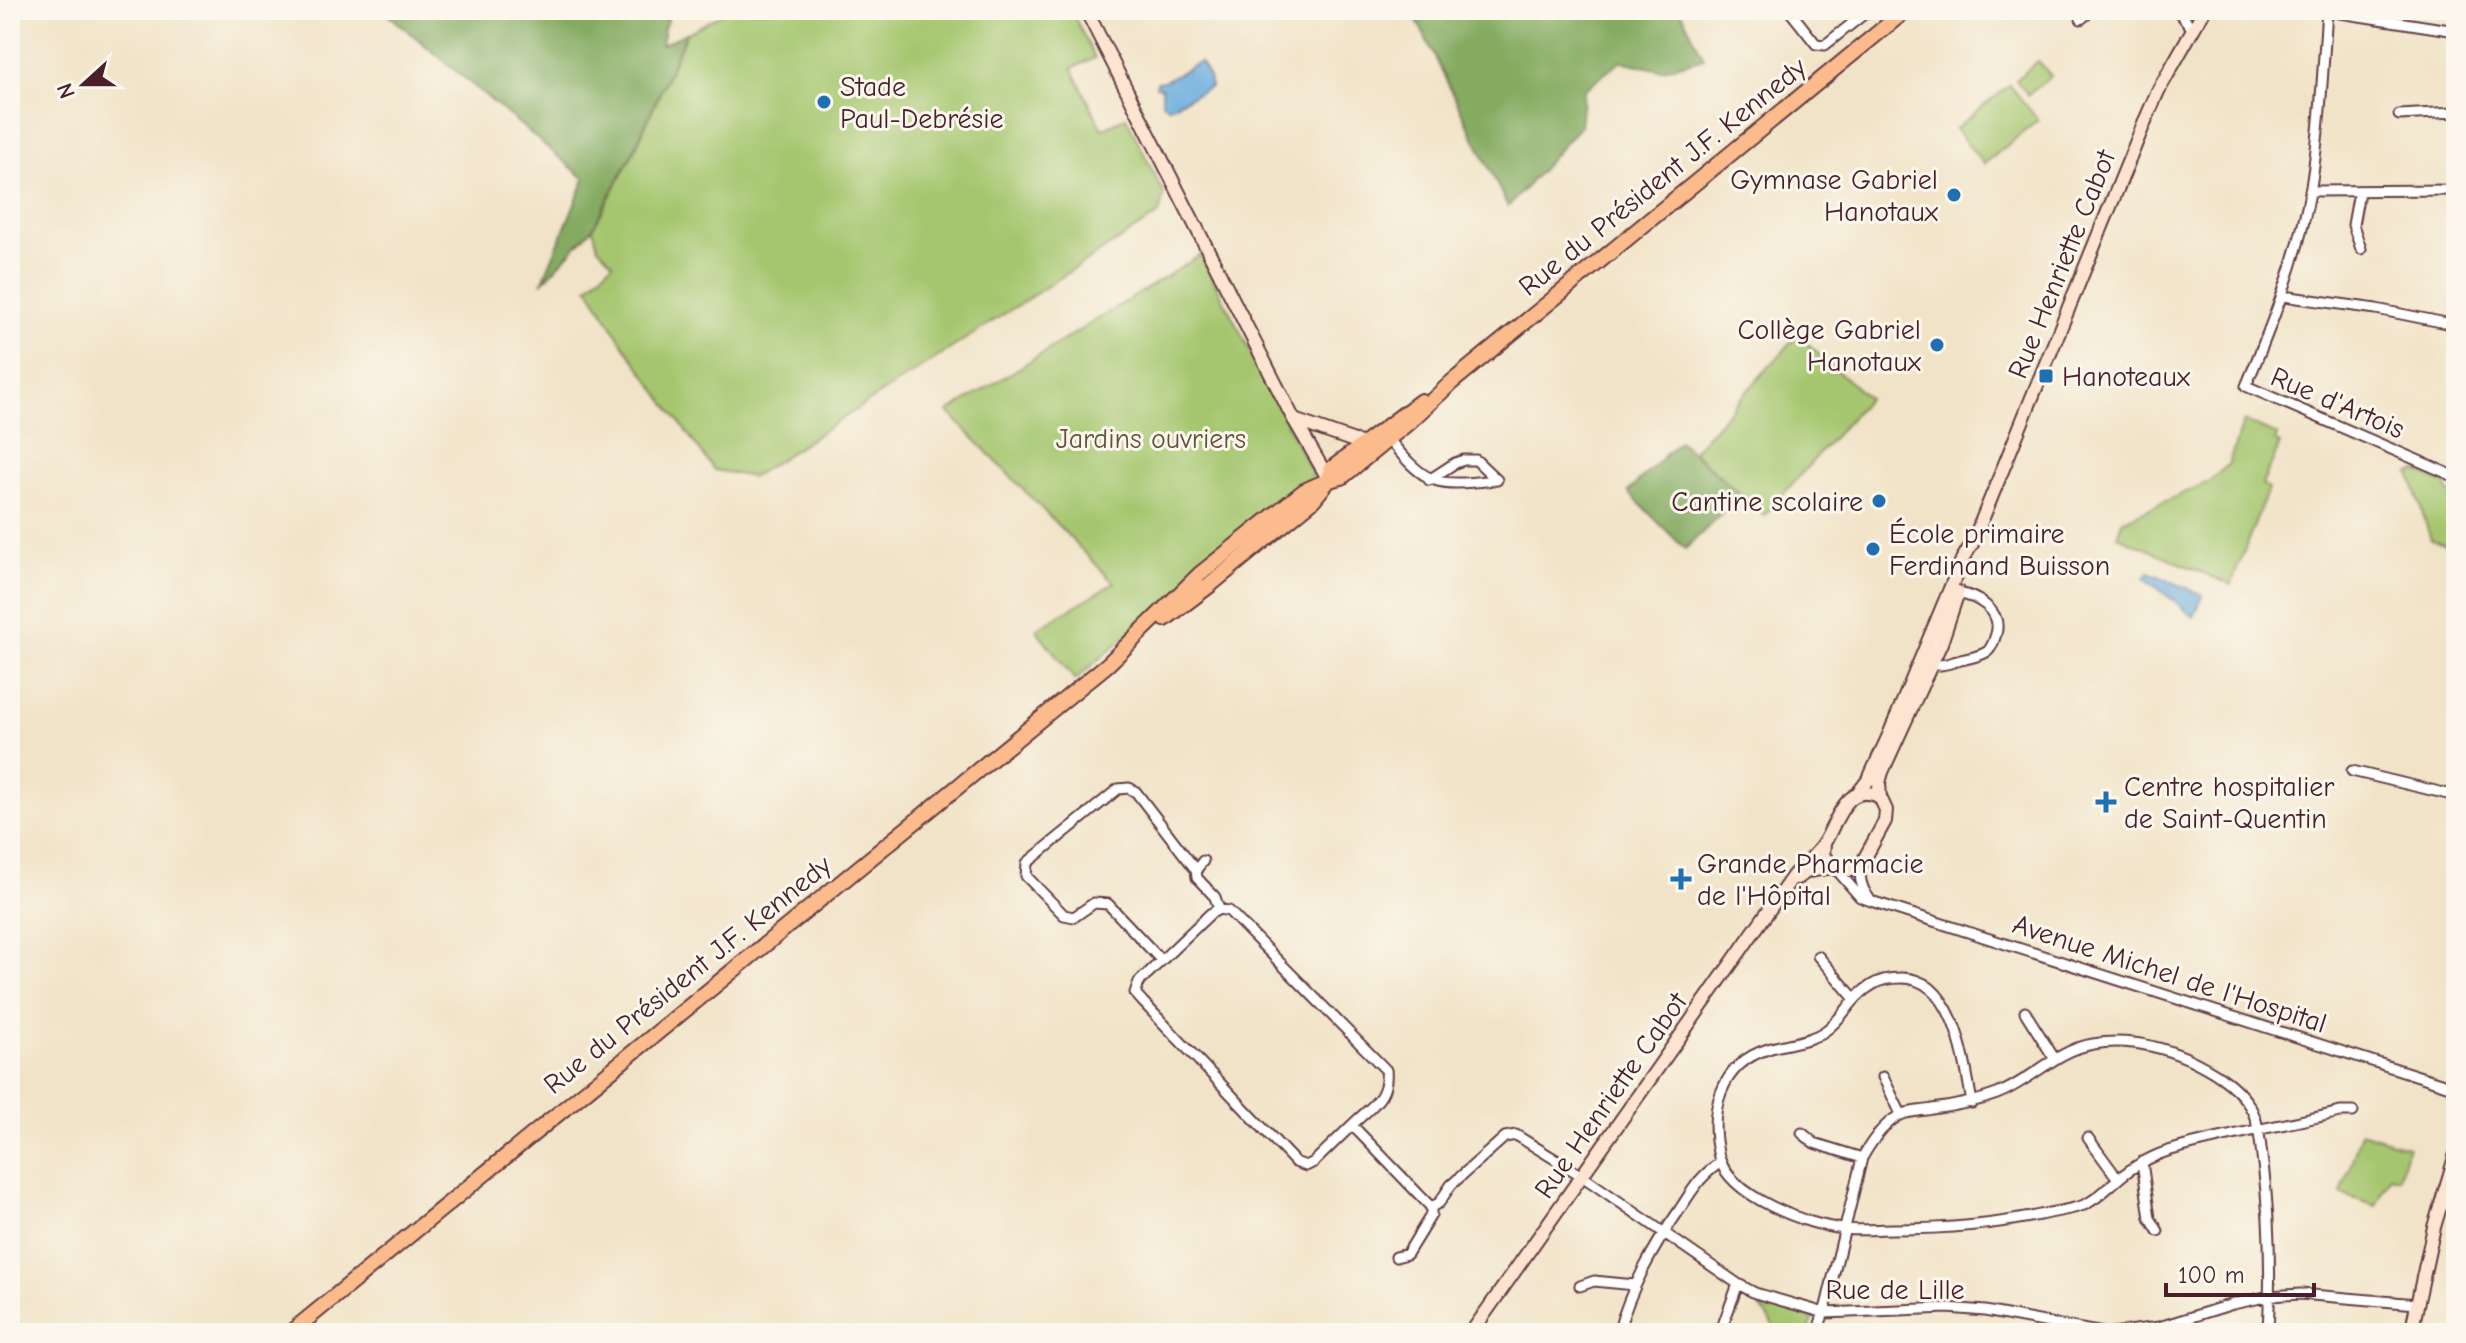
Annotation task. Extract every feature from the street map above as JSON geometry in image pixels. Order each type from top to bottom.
[{"type":"main road","name":"Rue du Président J.F. Kennedy","points":[[290,1333],[1117,655],[1200,574],[1304,491],[1342,477],[1385,434],[1906,10]]},
{"type":"main road","name":"Rue du Président J.F. Kennedy","points":[[1329,480],[1331,469],[1363,444],[1385,434]]},
{"type":"street","points":[[1086,10],[1294,420],[1329,480]]},
{"type":"street","points":[[1789,10],[1816,44],[1825,45],[1869,10]]},
{"type":"street","points":[[2081,19],[2092,10]]},
{"type":"street","points":[[2177,10],[2193,29]]},
{"type":"street","name":"Rue Henriette Cabot","points":[[1861,865],[1885,821],[1886,810],[1880,797],[1879,783],[1882,772],[1941,643],[1973,542],[2158,91],[2204,10]]},
{"type":"street","points":[[2456,31],[2327,10],[2320,124],[2310,191],[2283,296],[2376,309],[2456,325]]},
{"type":"street","points":[[2399,115],[2456,111]]},
{"type":"street","points":[[2310,191],[2456,190]]},
{"type":"street","points":[[2359,192],[2353,225],[2361,249]]},
{"type":"street","name":"Rue d'Artois","points":[[2283,296],[2246,386],[2456,477]]},
{"type":"street","points":[[1294,420],[1363,444]]},
{"type":"street","points":[[1385,434],[1429,480],[1450,484],[1497,480],[1476,460],[1464,460],[1429,480]]},
{"type":"street","name":"Rue Henriette Cabot","points":[[1471,1333],[1788,884],[1824,844],[1848,800],[1869,779],[1962,560],[1973,542]]},
{"type":"street","points":[[1942,610],[1941,626],[1927,662],[1936,666],[1981,655],[1991,649],[1998,628],[1990,608],[1972,596],[1957,593]]},
{"type":"street","points":[[2352,771],[2456,796]]},
{"type":"street","points":[[1161,960],[1108,904],[1094,903],[1074,917],[1064,915],[1026,876],[1027,863],[1118,789],[1129,788],[1136,792],[1196,870],[1197,878],[1215,897],[1219,909]]},
{"type":"street","points":[[1859,792],[1880,797]]},
{"type":"street","points":[[1824,844],[1823,856],[1834,868]]},
{"type":"street","points":[[1196,870],[1203,861]]},
{"type":"street","points":[[1788,884],[1808,871],[1851,870],[1861,865]]},
{"type":"street","points":[[1861,865],[1860,881],[1871,901]]},
{"type":"street","name":"Avenue Michel de l'Hospital","points":[[1834,868],[1860,897],[1871,901],[2456,1088]]},
{"type":"street","points":[[1219,909],[1229,911],[1386,1070],[1387,1085],[1383,1095],[1314,1162],[1306,1166],[1295,1162],[1135,993],[1139,982],[1176,945],[1219,909]]},
{"type":"street","points":[[1818,956],[1854,998]]},
{"type":"street","points":[[1972,1103],[1964,1054],[1948,1012],[1934,992],[1922,982],[1889,978],[1875,982],[1854,998],[1847,1010],[1824,1031],[1767,1049],[1747,1058],[1735,1069],[1724,1084],[1716,1113],[1715,1140],[1721,1162],[1749,1193],[1779,1212],[1843,1229],[1939,1229],[2021,1220],[2082,1206],[2102,1195],[2142,1162],[2173,1149],[2340,1112],[2353,1112]]},
{"type":"street","points":[[2025,1012],[2054,1058]]},
{"type":"street","points":[[1817,1333],[1825,1313],[1862,1158],[1871,1142],[1901,1114],[1972,1103],[2012,1088],[2054,1058],[2093,1044],[2124,1041],[2168,1050],[2210,1068],[2249,1106],[2259,1131],[2268,1207],[2268,1333]]},
{"type":"street","points":[[1883,1077],[1901,1114]]},
{"type":"street","points":[[1352,1125],[1431,1207],[1431,1215],[1407,1254],[1396,1257]]},
{"type":"street","points":[[1802,1133],[1814,1143],[1862,1158]]},
{"type":"street","name":"Rue de Lille","points":[[1431,1207],[1439,1203],[1451,1185],[1505,1137],[1523,1137],[1755,1293],[1825,1313],[1948,1308],[1985,1311],[2103,1333]]},
{"type":"street","points":[[2088,1138],[2118,1179]]},
{"type":"street","points":[[2411,1333],[2434,1227],[2453,1174],[2456,1154]]},
{"type":"street","points":[[1618,1333],[1647,1259],[1704,1173],[1721,1162]]},
{"type":"street","points":[[2142,1162],[2150,1218],[2158,1231]]},
{"type":"street","points":[[1580,1286],[1594,1281],[1635,1285]]},
{"type":"street","points":[[1720,1333],[1738,1284]]},
{"type":"street","points":[[2112,1333],[2159,1327],[2270,1296],[2300,1294],[2417,1304]]},
{"type":"street","points":[[1532,1333],[1538,1330],[1561,1333]]},
{"type":"green space","points":[[383,10],[672,10],[661,45],[686,33],[633,152],[593,228],[542,283],[585,179]]},
{"type":"green space","points":[[729,10],[1071,10],[1095,58],[1072,68],[1102,129],[1126,117],[1164,194],[1159,214],[752,477],[714,470],[623,344],[588,287],[613,263],[598,247],[593,228],[634,152],[686,34]]},
{"type":"green space","points":[[1412,10],[1680,10],[1704,58],[1660,70],[1621,61],[1584,90],[1580,126],[1508,207]]},
{"type":"green space","points":[[2038,61],[2051,76],[2028,95],[2016,80]]},
{"type":"green space","points":[[2010,85],[2038,120],[1984,164],[1955,129]]},
{"type":"green space","name":"Jardins ouvriers","points":[[1201,255],[1313,475],[1075,680],[1036,629],[1114,583],[948,412]]},
{"type":"green space","points":[[1798,335],[1868,398],[1764,516],[1693,451]]},
{"type":"green space","points":[[2244,421],[2277,435],[2275,441],[2280,444],[2262,485],[2268,489],[2231,585],[2117,536],[2122,521],[2208,482],[2228,465]]},
{"type":"green space","points":[[1679,441],[1736,491],[1738,498],[1685,549],[1628,492]]},
{"type":"green space","points":[[2417,471],[2445,484],[2448,492],[2456,498],[2456,547],[2431,540],[2410,473]]},
{"type":"green space","points":[[2361,1132],[2408,1147],[2399,1178],[2390,1176],[2376,1206],[2341,1194]]},
{"type":"green space","points":[[1756,1302],[1814,1318],[1807,1333],[1779,1333]]},
{"type":"water","points":[[1200,62],[1211,87],[1169,107],[1162,103],[1162,88],[1156,86],[1157,82]]},
{"type":"water","points":[[2149,572],[2203,595],[2194,617],[2145,578]]},
{"type":"place","name":"Stade Paul-Debrésie","points":[[824,102]]},
{"type":"place","name":"Gymnase Gabriel Hanotaux","points":[[1954,195]]},
{"type":"place","name":"Collège Gabriel Hanotaux","points":[[1937,345]]},
{"type":"place","name":"Hanoteaux","points":[[2046,376]]},
{"type":"place","name":"Cantine scolaire","points":[[1879,501]]},
{"type":"place","name":"École primaire Ferdinand Buisson","points":[[1873,549]]},
{"type":"place","name":"Centre hospitalier de Saint-Quentin","points":[[2106,802]]},
{"type":"place","name":"Grande Pharmacie de l'Hôpital","points":[[1681,879]]}]
